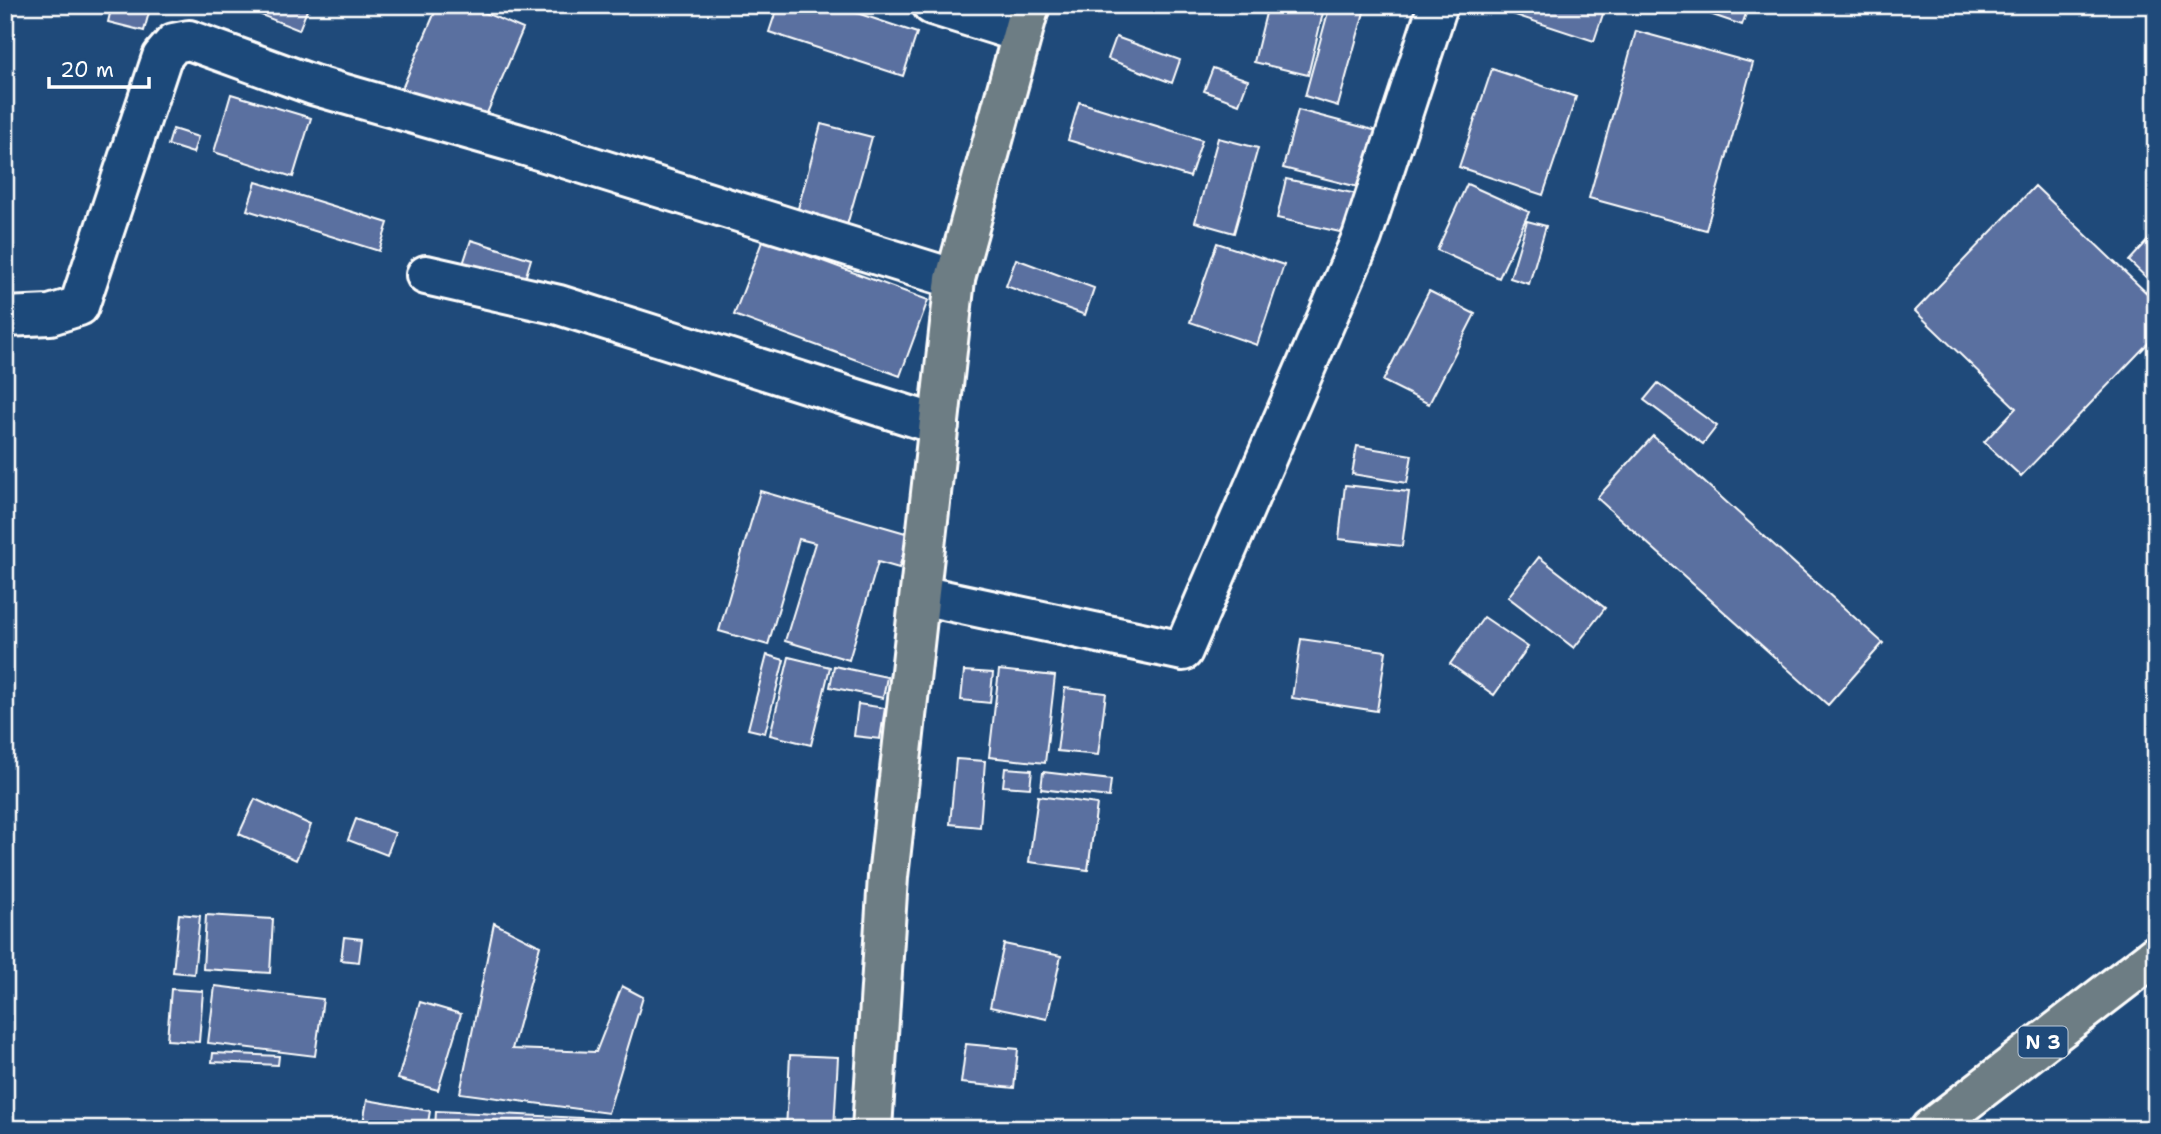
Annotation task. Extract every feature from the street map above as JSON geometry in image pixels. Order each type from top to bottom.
[{"type":"main road","points":[[872,1129],[888,877],[955,279],[1026,19]]},
{"type":"main road","name":"N 3","points":[[1930,1129],[2156,956]]},
{"type":"street","points":[[932,5],[1026,19]]},
{"type":"street","points":[[920,595],[1183,651],[1362,237],[1438,5]]},
{"type":"street","points":[[5,317],[50,315],[79,306],[162,57],[174,43],[189,40],[313,85],[516,143],[955,279]]},
{"type":"street","points":[[426,275],[559,305],[939,425]]},
{"type":"building","points":[[112,5],[151,5],[144,31],[108,22]]},
{"type":"building","points":[[236,5],[309,5],[299,30]]},
{"type":"building","points":[[438,5],[467,5],[523,29],[479,132],[398,98]]},
{"type":"building","points":[[778,5],[833,5],[917,33],[903,76],[769,32]]},
{"type":"building","points":[[1268,5],[1294,5],[1323,13],[1308,75],[1254,62]]},
{"type":"building","points":[[1330,5],[1366,5],[1338,106],[1305,96]]},
{"type":"building","points":[[1502,5],[1606,5],[1594,41],[1500,10]]},
{"type":"building","points":[[1683,5],[1749,5],[1742,25]]},
{"type":"building","points":[[1636,31],[1753,63],[1706,230],[1589,198]]},
{"type":"building","points":[[1116,37],[1180,60],[1172,83],[1108,59]]},
{"type":"building","points":[[1213,68],[1248,80],[1239,104],[1204,91]]},
{"type":"building","points":[[1492,69],[1576,97],[1543,195],[1459,167]]},
{"type":"building","points":[[231,94],[311,118],[293,177],[214,152]]},
{"type":"building","points":[[1079,102],[1202,140],[1190,177],[1068,140]]},
{"type":"building","points":[[1298,110],[1381,132],[1366,189],[1283,168]]},
{"type":"building","points":[[821,124],[872,137],[847,225],[797,212]]},
{"type":"building","points":[[173,129],[198,137],[193,153],[168,145]]},
{"type":"building","points":[[1218,138],[1258,148],[1234,233],[1195,222]]},
{"type":"building","points":[[1286,179],[1357,194],[1349,234],[1277,218]]},
{"type":"building","points":[[256,182],[388,223],[379,251],[247,210]]},
{"type":"building","points":[[1467,184],[1529,212],[1499,278],[1437,250]]},
{"type":"building","points":[[2035,186],[2156,302],[2156,335],[2021,476],[1984,442],[2016,408],[1915,311]]},
{"type":"building","points":[[1527,221],[1546,226],[1529,284],[1510,278]]},
{"type":"building","points":[[2150,238],[2156,244],[2156,287],[2129,261]]},
{"type":"building","points":[[763,239],[928,300],[900,376],[734,315]]},
{"type":"building","points":[[471,240],[531,259],[521,292],[460,273]]},
{"type":"building","points":[[1217,243],[1284,265],[1257,345],[1190,322]]},
{"type":"building","points":[[1016,259],[1094,288],[1085,315],[1006,286]]},
{"type":"building","points":[[1429,291],[1475,314],[1429,404],[1383,381]]},
{"type":"building","points":[[1658,383],[1717,426],[1703,444],[1644,400]]},
{"type":"building","points":[[1653,436],[1883,643],[1828,705],[1597,498]]},
{"type":"building","points":[[1357,446],[1412,455],[1407,483],[1352,474]]},
{"type":"building","points":[[1345,485],[1409,492],[1402,546],[1339,539]]},
{"type":"building","points":[[760,491],[909,534],[899,568],[878,562],[849,660],[785,641],[815,543],[799,539],[768,645],[719,631]]},
{"type":"building","points":[[1539,557],[1605,608],[1574,648],[1508,597]]},
{"type":"building","points":[[1484,617],[1528,647],[1494,695],[1450,664]]},
{"type":"building","points":[[1301,639],[1386,651],[1377,711],[1292,698]]},
{"type":"building","points":[[767,655],[784,660],[765,733],[748,729]]},
{"type":"building","points":[[789,657],[830,667],[811,745],[770,735]]},
{"type":"building","points":[[834,666],[887,677],[883,698],[830,687]]},
{"type":"building","points":[[999,670],[1055,676],[1045,763],[989,757]]},
{"type":"building","points":[[964,671],[993,673],[990,703],[961,700]]},
{"type":"building","points":[[1065,688],[1106,693],[1098,755],[1057,751]]},
{"type":"building","points":[[858,704],[885,708],[880,739],[854,736]]},
{"type":"building","points":[[956,759],[985,761],[980,827],[950,824]]},
{"type":"building","points":[[1005,768],[1032,770],[1030,788],[1003,786]]},
{"type":"building","points":[[1043,772],[1111,780],[1109,797],[1041,789]]},
{"type":"building","points":[[1038,796],[1097,804],[1088,870],[1029,862]]},
{"type":"building","points":[[255,799],[311,825],[296,860],[239,834]]},
{"type":"building","points":[[356,819],[395,833],[387,855],[348,840]]},
{"type":"building","points":[[179,914],[200,916],[194,974],[173,972]]},
{"type":"building","points":[[206,915],[273,919],[270,973],[203,969]]},
{"type":"building","points":[[494,923],[540,946],[512,1049],[596,1052],[622,986],[643,997],[608,1113],[460,1093]]},
{"type":"building","points":[[344,937],[362,939],[359,962],[341,960]]},
{"type":"building","points":[[1004,944],[1061,956],[1047,1019],[990,1007]]},
{"type":"building","points":[[215,986],[323,999],[315,1056],[208,1043]]},
{"type":"building","points":[[171,989],[203,991],[199,1042],[167,1040]]},
{"type":"building","points":[[420,1002],[461,1014],[438,1090],[398,1079]]},
{"type":"building","points":[[966,1044],[1018,1049],[1014,1088],[961,1083]]},
{"type":"building","points":[[213,1053],[279,1056],[278,1065],[212,1062]]},
{"type":"building","points":[[790,1055],[838,1057],[834,1129],[786,1129]]},
{"type":"building","points":[[367,1100],[430,1111],[427,1129],[362,1129]]},
{"type":"building","points":[[436,1111],[703,1124],[702,1129],[435,1129]]}]
